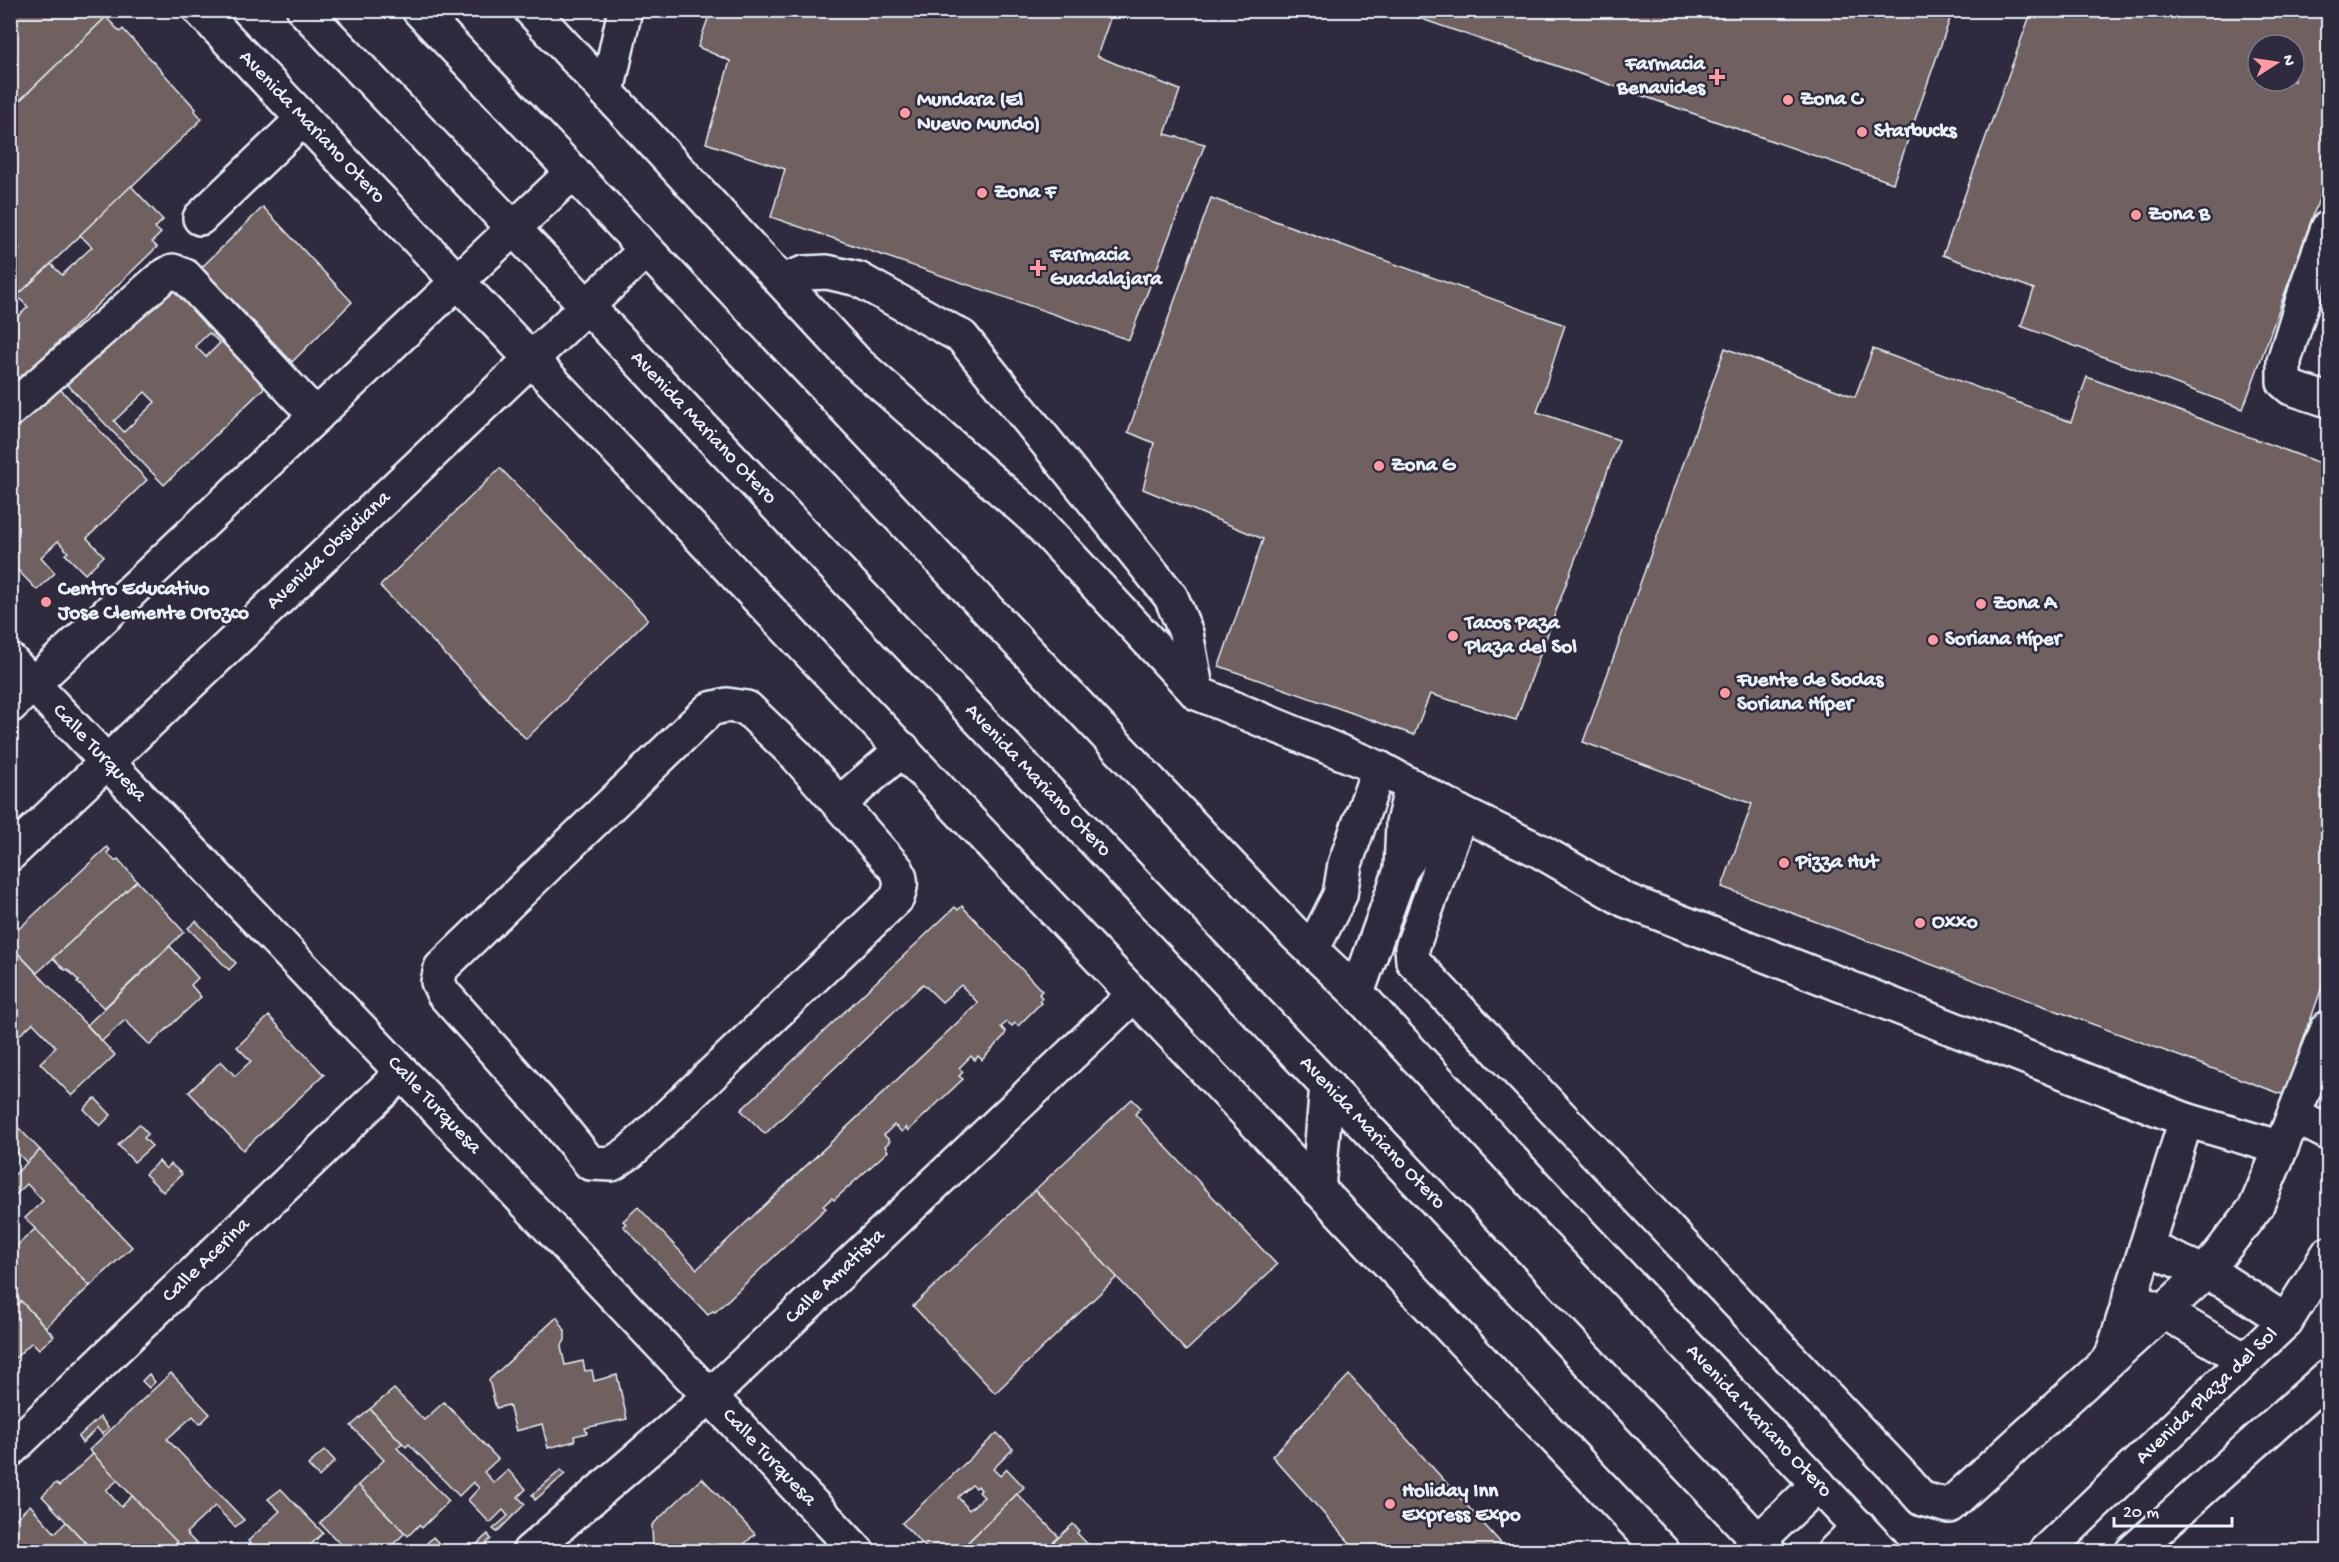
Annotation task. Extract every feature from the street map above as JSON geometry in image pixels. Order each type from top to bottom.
[{"type":"main road","name":"Avenida Mariano Otero","points":[[200,10],[903,749],[1658,1549]]},
{"type":"main road","name":"Avenida Mariano Otero","points":[[304,10],[1327,1084],[1758,1548]]},
{"type":"main road","name":"Avenida Mariano Otero","points":[[419,10],[1303,942],[1357,993],[1540,1191],[1882,1551]]},
{"type":"main road","points":[[531,10],[857,363],[1036,520],[1197,693],[1379,768],[1437,800],[1540,851],[1625,900],[2186,1120],[2282,1148]]},
{"type":"main road","points":[[607,92],[625,10]]},
{"type":"main road","points":[[201,218],[303,119]]},
{"type":"main road","points":[[22,695],[573,172]]},
{"type":"main road","points":[[2328,228],[2319,284],[2284,361],[2284,382],[2291,388],[2328,400]]},
{"type":"main road","name":"Avenida Obsidiana","points":[[10,854],[646,250]]},
{"type":"main road","points":[[10,410],[161,278],[173,271],[185,276],[316,416]]},
{"type":"main road","points":[[782,281],[804,273],[827,272],[858,279],[962,337],[975,350],[1171,597],[1186,633],[1197,693]]},
{"type":"main road","name":"Calle Turquesa","points":[[10,660],[22,695],[107,762],[858,1551]]},
{"type":"main road","points":[[727,705],[747,708],[796,755],[840,803],[897,870],[901,879],[897,898],[630,1152],[612,1164],[590,1163],[439,987],[441,968],[710,709],[727,705]]},
{"type":"main road","points":[[840,803],[903,749]]},
{"type":"main road","points":[[1303,942],[1340,895],[1345,864],[1379,768]]},
{"type":"main road","points":[[1357,993],[1401,870],[1428,833],[1437,800]]},
{"type":"main road","points":[[1437,800],[1412,948],[1413,961],[1922,1499],[1949,1506],[2205,1273],[2256,1207],[2295,1116],[2320,1075],[2328,1028]]},
{"type":"main road","name":"Calle Amatista","points":[[530,1551],[710,1396],[1134,995]]},
{"type":"main road","name":"Calle Acerina","points":[[10,1450],[402,1073]]},
{"type":"main road","points":[[1318,1189],[1327,1084]]},
{"type":"main road","points":[[2295,1116],[2328,1132]]},
{"type":"main road","points":[[2111,1357],[2186,1120]]},
{"type":"main road","points":[[2146,1246],[2224,1281],[2286,1321]]},
{"type":"main road","name":"Avenida Plaza del Sol","points":[[2045,1551],[2286,1321],[2328,1254]]},
{"type":"main road","points":[[2130,1299],[2163,1311],[2245,1360]]},
{"type":"main road","points":[[2132,1551],[2328,1377]]},
{"type":"main road","points":[[1758,1548],[1818,1484]]},
{"type":"main road","points":[[1834,1551],[1859,1527]]},
{"type":"building","points":[[10,10],[88,10],[92,15],[99,10],[106,17],[10,110]]},
{"type":"building","name":"Zona F","points":[[711,10],[1113,10],[1097,56],[1180,90],[1165,134],[1205,144],[1129,340],[771,217],[785,169],[706,143],[730,61],[698,47]]},
{"type":"building","name":"Zona C","points":[[1418,10],[1953,10],[1893,183],[1416,17]]},
{"type":"building","name":"Zona B","points":[[2032,10],[2328,10],[2328,174],[2243,409],[2021,326],[2034,289],[1943,255]]},
{"type":"building","points":[[106,17],[120,32],[123,29],[196,109],[195,111],[202,119],[13,300],[10,298],[10,258],[20,249],[10,239],[10,110]]},
{"type":"building","points":[[131,186],[163,220],[155,228],[161,233],[152,242],[157,247],[10,389],[10,324],[28,307],[17,296],[51,264],[62,275],[92,247],[80,235]]},
{"type":"building","name":"Zona G","points":[[1211,198],[1565,325],[1537,412],[1619,440],[1516,720],[1430,694],[1414,735],[1219,666],[1263,539],[1143,489],[1154,443],[1128,432]]},
{"type":"building","points":[[263,207],[352,302],[292,362],[253,321],[250,323],[236,309],[239,307],[201,268]]},
{"type":"building","points":[[167,282],[266,386],[164,485],[64,381]],"holes":[[[209,333],[220,343],[206,357],[195,346]],[[145,392],[155,402],[124,432],[114,421]]]},
{"type":"building","name":"Zona A","points":[[1725,348],[1855,397],[1873,349],[2071,422],[2087,377],[2328,466],[2328,970],[2284,1095],[1722,887],[1752,804],[1583,742]]},
{"type":"building","points":[[58,387],[147,480],[87,538],[104,556],[85,574],[65,554],[68,552],[58,541],[41,557],[55,573],[37,590],[10,562],[10,433]]},
{"type":"building","points":[[500,468],[648,619],[526,739],[380,586]]},
{"type":"building","points":[[107,847],[110,850],[107,853],[115,861],[118,859],[137,881],[37,973],[10,945],[10,937]]},
{"type":"building","points":[[137,881],[184,932],[104,1008],[67,969],[65,970],[53,958]]},
{"type":"building","points":[[962,906],[1042,991],[1039,994],[1042,998],[1039,1001],[1041,1003],[1018,1026],[1015,1023],[1012,1026],[1007,1022],[1001,1027],[1006,1032],[1004,1036],[982,1060],[978,1056],[975,1060],[971,1056],[959,1068],[963,1072],[959,1076],[963,1079],[908,1131],[906,1127],[902,1132],[894,1125],[884,1135],[890,1141],[885,1146],[888,1151],[834,1200],[832,1198],[823,1206],[826,1208],[715,1312],[708,1315],[623,1226],[626,1224],[623,1221],[638,1207],[697,1269],[978,1003],[961,985],[942,1002],[923,984],[765,1134],[741,1110],[955,907],[958,910]]},
{"type":"building","points":[[196,921],[236,963],[229,970],[188,928]]},
{"type":"building","points":[[10,945],[115,1055],[72,1096],[40,1063],[56,1047],[33,1023],[16,1038],[10,1032]]},
{"type":"building","points":[[170,946],[198,978],[191,985],[201,997],[150,1045],[125,1020],[102,1041],[87,1025]]},
{"type":"building","points":[[269,1016],[324,1075],[243,1150],[189,1092],[221,1061],[235,1076],[251,1061],[237,1047]]},
{"type":"building","points":[[95,1098],[111,1115],[100,1126],[84,1109]]},
{"type":"building","points":[[1132,1099],[1141,1108],[1135,1114],[1277,1265],[1186,1351],[1035,1190]]},
{"type":"building","points":[[10,1119],[40,1150],[27,1163],[18,1153],[10,1160]]},
{"type":"building","points":[[139,1124],[148,1134],[144,1138],[152,1146],[134,1162],[118,1145]]},
{"type":"building","points":[[40,1150],[132,1247],[90,1286],[25,1218],[43,1201],[27,1184],[10,1200],[10,1179]]},
{"type":"building","points":[[159,1161],[166,1169],[171,1164],[182,1174],[163,1192],[145,1174]]},
{"type":"building","points":[[1035,1190],[1117,1277],[995,1393],[913,1306]]},
{"type":"building","points":[[35,1229],[90,1286],[46,1327],[10,1290],[10,1252]]},
{"type":"building","points":[[21,1301],[54,1336],[39,1349],[32,1342],[10,1363],[10,1311]]},
{"type":"building","points":[[557,1317],[565,1331],[565,1340],[561,1347],[565,1365],[583,1361],[585,1371],[592,1370],[594,1381],[617,1375],[627,1419],[585,1428],[587,1433],[574,1436],[575,1441],[548,1448],[542,1424],[516,1431],[509,1405],[496,1408],[489,1380]]},
{"type":"building","points":[[171,1373],[210,1414],[200,1424],[193,1416],[167,1439],[244,1520],[235,1527],[215,1506],[186,1533],[204,1552],[185,1552],[89,1450]]},
{"type":"building","points":[[149,1374],[155,1382],[149,1388],[142,1381]]},
{"type":"building","name":"Holiday Inn Express Expo","points":[[1349,1375],[1509,1552],[1358,1552],[1272,1456]]},
{"type":"building","points":[[394,1389],[424,1420],[444,1402],[498,1459],[484,1472],[494,1483],[508,1470],[526,1489],[518,1497],[525,1504],[497,1532],[493,1529],[508,1516],[503,1510],[490,1523],[468,1500],[479,1488],[473,1482],[459,1496],[409,1444],[406,1447],[370,1409]]},
{"type":"building","points":[[370,1409],[402,1443],[397,1448],[449,1501],[422,1528],[419,1525],[408,1536],[358,1485],[384,1460],[351,1426]]},
{"type":"building","points":[[100,1417],[109,1428],[102,1434],[97,1428],[82,1443],[78,1437]]},
{"type":"building","points":[[997,1433],[1013,1449],[993,1469],[1000,1476],[1007,1469],[1024,1487],[958,1552],[930,1552],[902,1523]],"holes":[[[972,1485],[976,1488],[978,1486],[981,1490],[979,1492],[984,1497],[969,1510],[958,1497]]]},
{"type":"building","points":[[325,1450],[335,1461],[319,1477],[308,1465]]},
{"type":"building","points":[[93,1454],[118,1480],[106,1490],[121,1507],[132,1496],[177,1542],[167,1552],[94,1552],[42,1496],[56,1483],[59,1486]]},
{"type":"building","points":[[561,1470],[565,1474],[535,1500],[532,1495]]},
{"type":"building","points":[[702,1478],[755,1534],[740,1548],[744,1552],[653,1552],[652,1525]]},
{"type":"building","points":[[358,1485],[405,1533],[388,1549],[390,1552],[348,1552],[320,1523]]},
{"type":"building","points":[[281,1489],[323,1533],[303,1552],[258,1552],[248,1541],[280,1511],[268,1499]]},
{"type":"building","points":[[1017,1494],[1059,1537],[1043,1552],[958,1552]]},
{"type":"building","points":[[30,1505],[55,1533],[66,1522],[94,1552],[12,1552],[10,1524]]},
{"type":"building","points":[[1073,1524],[1079,1531],[1077,1533],[1095,1552],[1043,1552]]},
{"type":"building","points":[[488,1534],[491,1539],[477,1552],[468,1552]]},
{"type":"building","points":[[433,1537],[447,1552],[423,1552],[421,1549]]},
{"type":"place","name":"Farmacia Benavides","points":[[1717,77]]},
{"type":"place","name":"Zona C","points":[[1788,100]]},
{"type":"place","name":"Mundara (El Nuevo Mundo)","points":[[905,113]]},
{"type":"place","name":"Starbucks","points":[[1862,132]]},
{"type":"place","name":"Zona F","points":[[982,193]]},
{"type":"place","name":"Zona B","points":[[2136,215]]},
{"type":"place","name":"Farmacia Guadalajara","points":[[1038,268]]},
{"type":"place","name":"Zona G","points":[[1379,466]]},
{"type":"place","name":"Centro Educativo Jose Clemente Orozco","points":[[46,602]]},
{"type":"place","name":"Zona A","points":[[1981,604]]},
{"type":"place","name":"Tacos Paza Plaza del Sol","points":[[1453,636]]},
{"type":"place","name":"Soriana Híper","points":[[1933,640]]},
{"type":"place","name":"Fuente de Sodas Soriana Híper","points":[[1725,693]]},
{"type":"place","name":"Pizza Hut","points":[[1784,863]]},
{"type":"place","name":"Oxxo","points":[[1920,923]]},
{"type":"place","name":"Holiday Inn Express Expo","points":[[1390,1504]]}]
